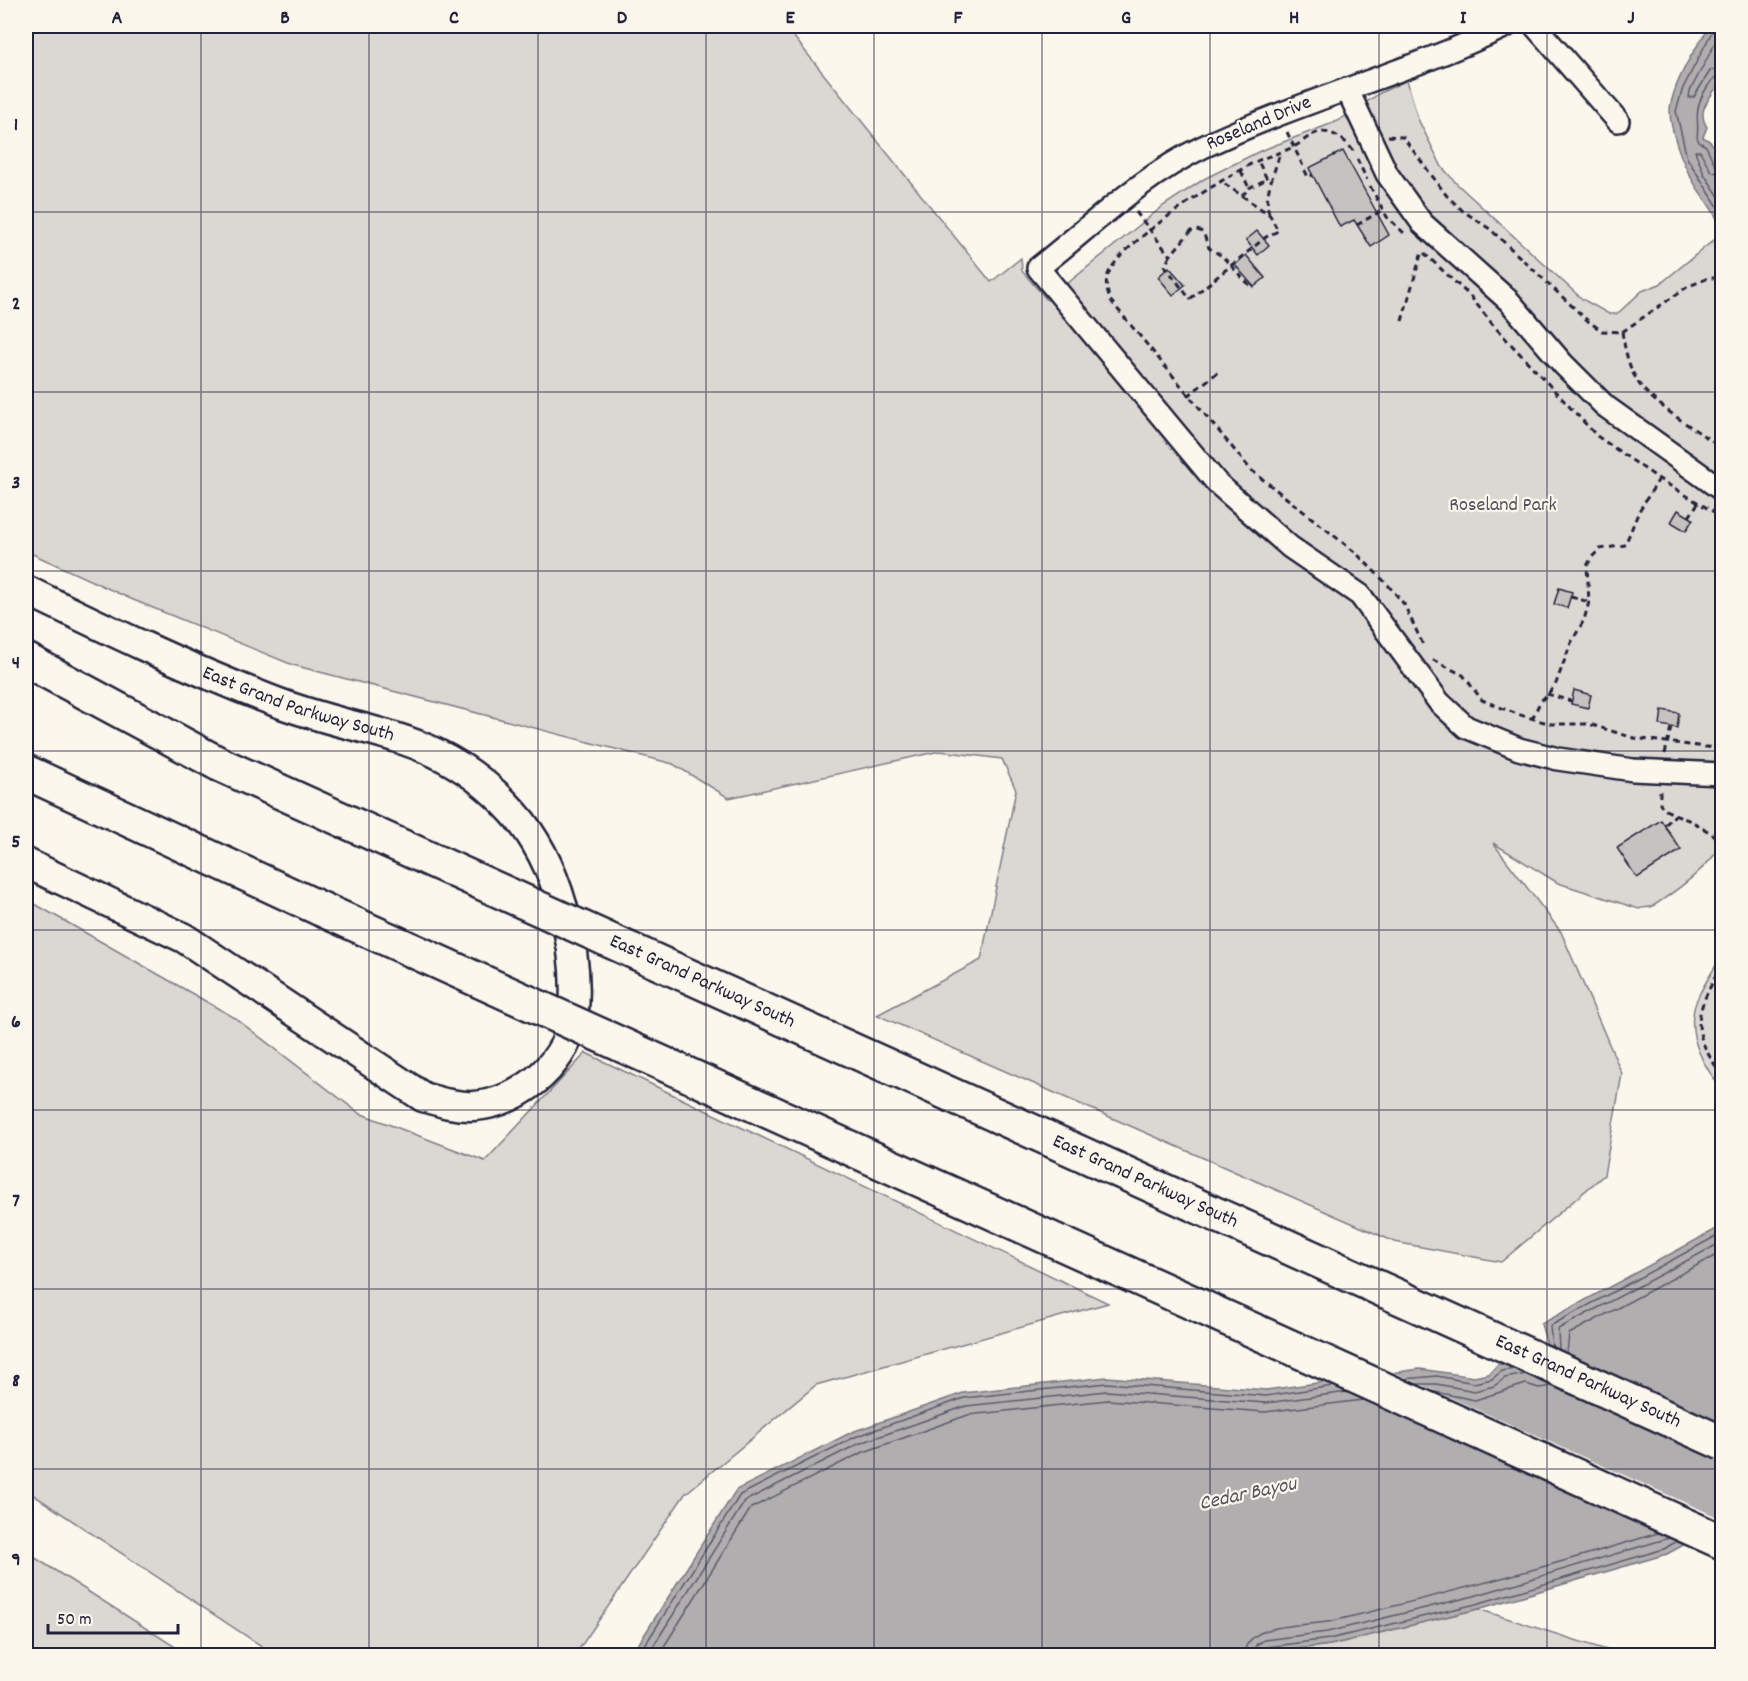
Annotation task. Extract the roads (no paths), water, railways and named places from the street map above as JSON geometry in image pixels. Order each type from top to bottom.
[{"type":"highway","points":[[26,660],[219,764]]},
{"type":"highway","name":"East Grand Parkway South","points":[[26,677],[1722,1443]]},
{"type":"highway","points":[[26,772],[140,827],[1722,1542]]},
{"type":"highway","points":[[26,781],[140,827]]},
{"type":"street","name":"Roseland Drive","points":[[1506,26],[1464,46],[1281,114],[1201,148],[1148,180],[1038,268],[1217,483],[1282,540],[1360,595],[1439,702],[1466,727],[1519,749],[1558,759],[1633,770],[1722,774]]},
{"type":"street","points":[[1535,26],[1618,121]]},
{"type":"street","points":[[1347,89],[1372,146],[1401,197],[1441,243],[1509,301],[1563,364],[1605,406],[1722,490]]},
{"type":"street","name":"East Grand Parkway South","points":[[26,590],[255,694],[306,713],[407,739],[464,767],[492,789],[517,816],[539,848],[556,885],[565,915],[574,980],[574,1013],[568,1036],[556,1059],[539,1078],[514,1095],[494,1103],[473,1106],[448,1104],[423,1097],[184,938],[26,863]]},
{"type":"water","points":[[1711,26],[1722,26],[1724,66],[1722,77],[1704,107],[1704,120],[1707,127],[1703,137],[1712,144],[1722,166],[1724,193],[1722,232],[1717,218],[1685,165],[1676,143],[1670,111],[1682,73]]},
{"type":"water","name":"Cedar Bayou","points":[[1722,1226],[1722,1524],[1667,1554],[1478,1609],[1330,1645],[1243,1655],[631,1656],[736,1490],[852,1432],[963,1393],[1107,1377],[1266,1390],[1420,1369],[1474,1377],[1489,1374],[1498,1364],[1524,1359],[1547,1344],[1541,1324]]},
{"type":"park label","name":"Roseland Park","points":[[1503,506]]}]
